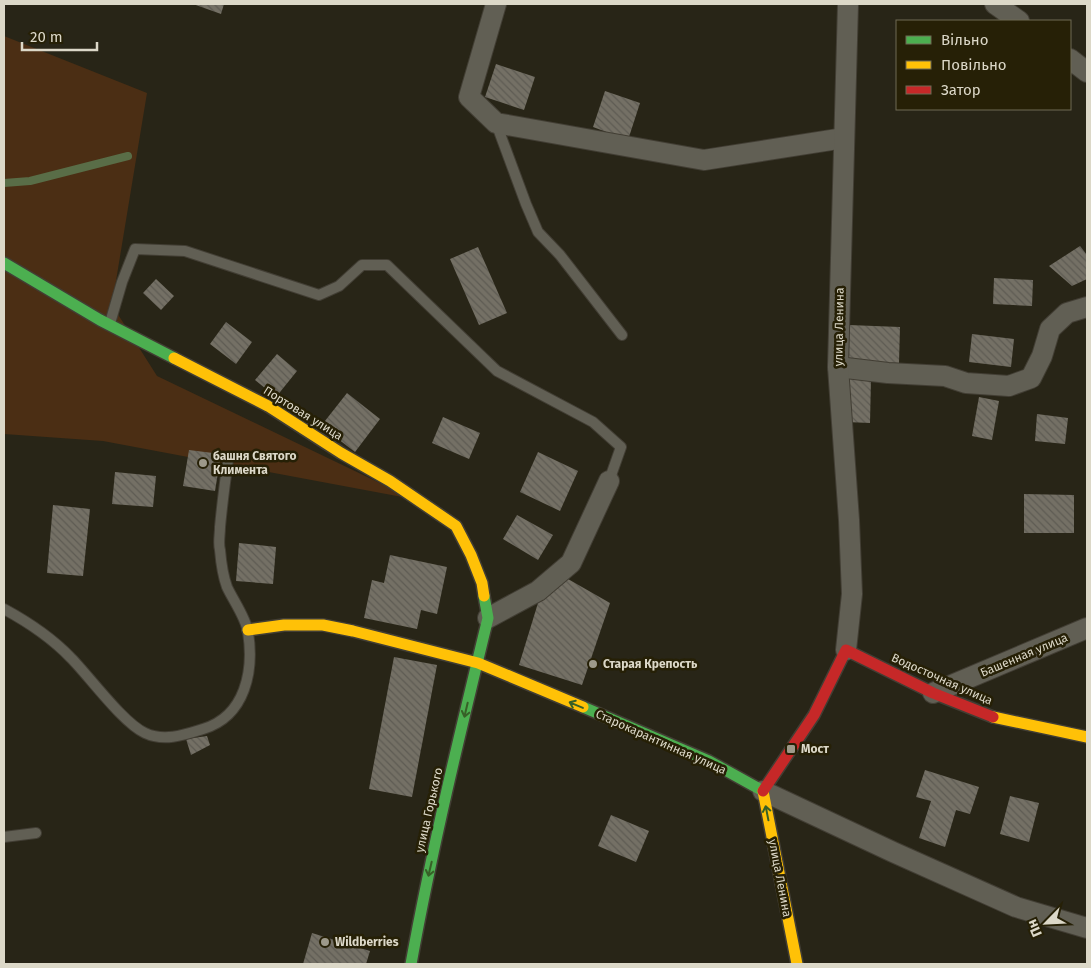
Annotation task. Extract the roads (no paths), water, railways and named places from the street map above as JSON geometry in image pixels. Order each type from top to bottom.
[{"type":"street","points":[[496,4],[469,97],[496,123],[704,160],[844,138]]},
{"type":"street","name":"улица Ленина","points":[[846,650],[852,594],[849,520],[838,367],[848,4]]},
{"type":"street","points":[[995,4],[1018,20]]},
{"type":"street","points":[[1071,60],[1087,72]]},
{"type":"street","name":"Портовая улица","points":[[4,263],[100,320],[110,323],[268,406],[341,453],[390,481],[456,526],[471,555],[482,583],[488,618],[478,663]]},
{"type":"street","points":[[838,367],[888,373],[945,376],[966,383],[1009,386],[1031,378],[1042,356],[1050,329],[1068,313],[1087,307]]},
{"type":"street","points":[[488,618],[538,592],[572,563],[609,481]]},
{"type":"street","name":"Старокарантинная улица","points":[[248,630],[284,625],[323,625],[478,663],[709,761],[763,791],[1016,907],[1087,928]]},
{"type":"street","name":"Башенная улица","points":[[932,693],[1087,628]]},
{"type":"street","points":[[763,791],[814,715],[846,650]]},
{"type":"street","name":"Водосточная улица","points":[[846,650],[932,693],[990,716],[1087,737]]},
{"type":"street","name":"улица Горького","points":[[411,964],[430,870],[478,663]]},
{"type":"street","name":"улица Ленина","points":[[763,791],[798,964]]},
{"type":"lane","points":[[496,123],[538,232],[560,255],[622,335]]},
{"type":"lane","points":[[110,323],[122,282],[135,249],[185,251],[318,295],[339,286],[362,264],[387,265],[497,371],[593,422],[621,447],[609,481]]},
{"type":"lane","points":[[4,608],[47,636],[70,656],[124,716],[143,732],[160,738],[180,736],[209,727],[230,714],[242,696],[249,668],[248,630],[226,585],[219,548],[228,460]]},
{"type":"lane","points":[[4,837],[36,833]]},
{"type":"waterway","points":[[4,183],[30,181],[128,156]]},
{"type":"place","name":"башня Святого Климента","points":[[203,463]]},
{"type":"place","name":"Старая Крепость","points":[[593,664]]},
{"type":"place","name":"Мост","points":[[791,749]]},
{"type":"place","name":"Wildberries","points":[[325,942]]}]
